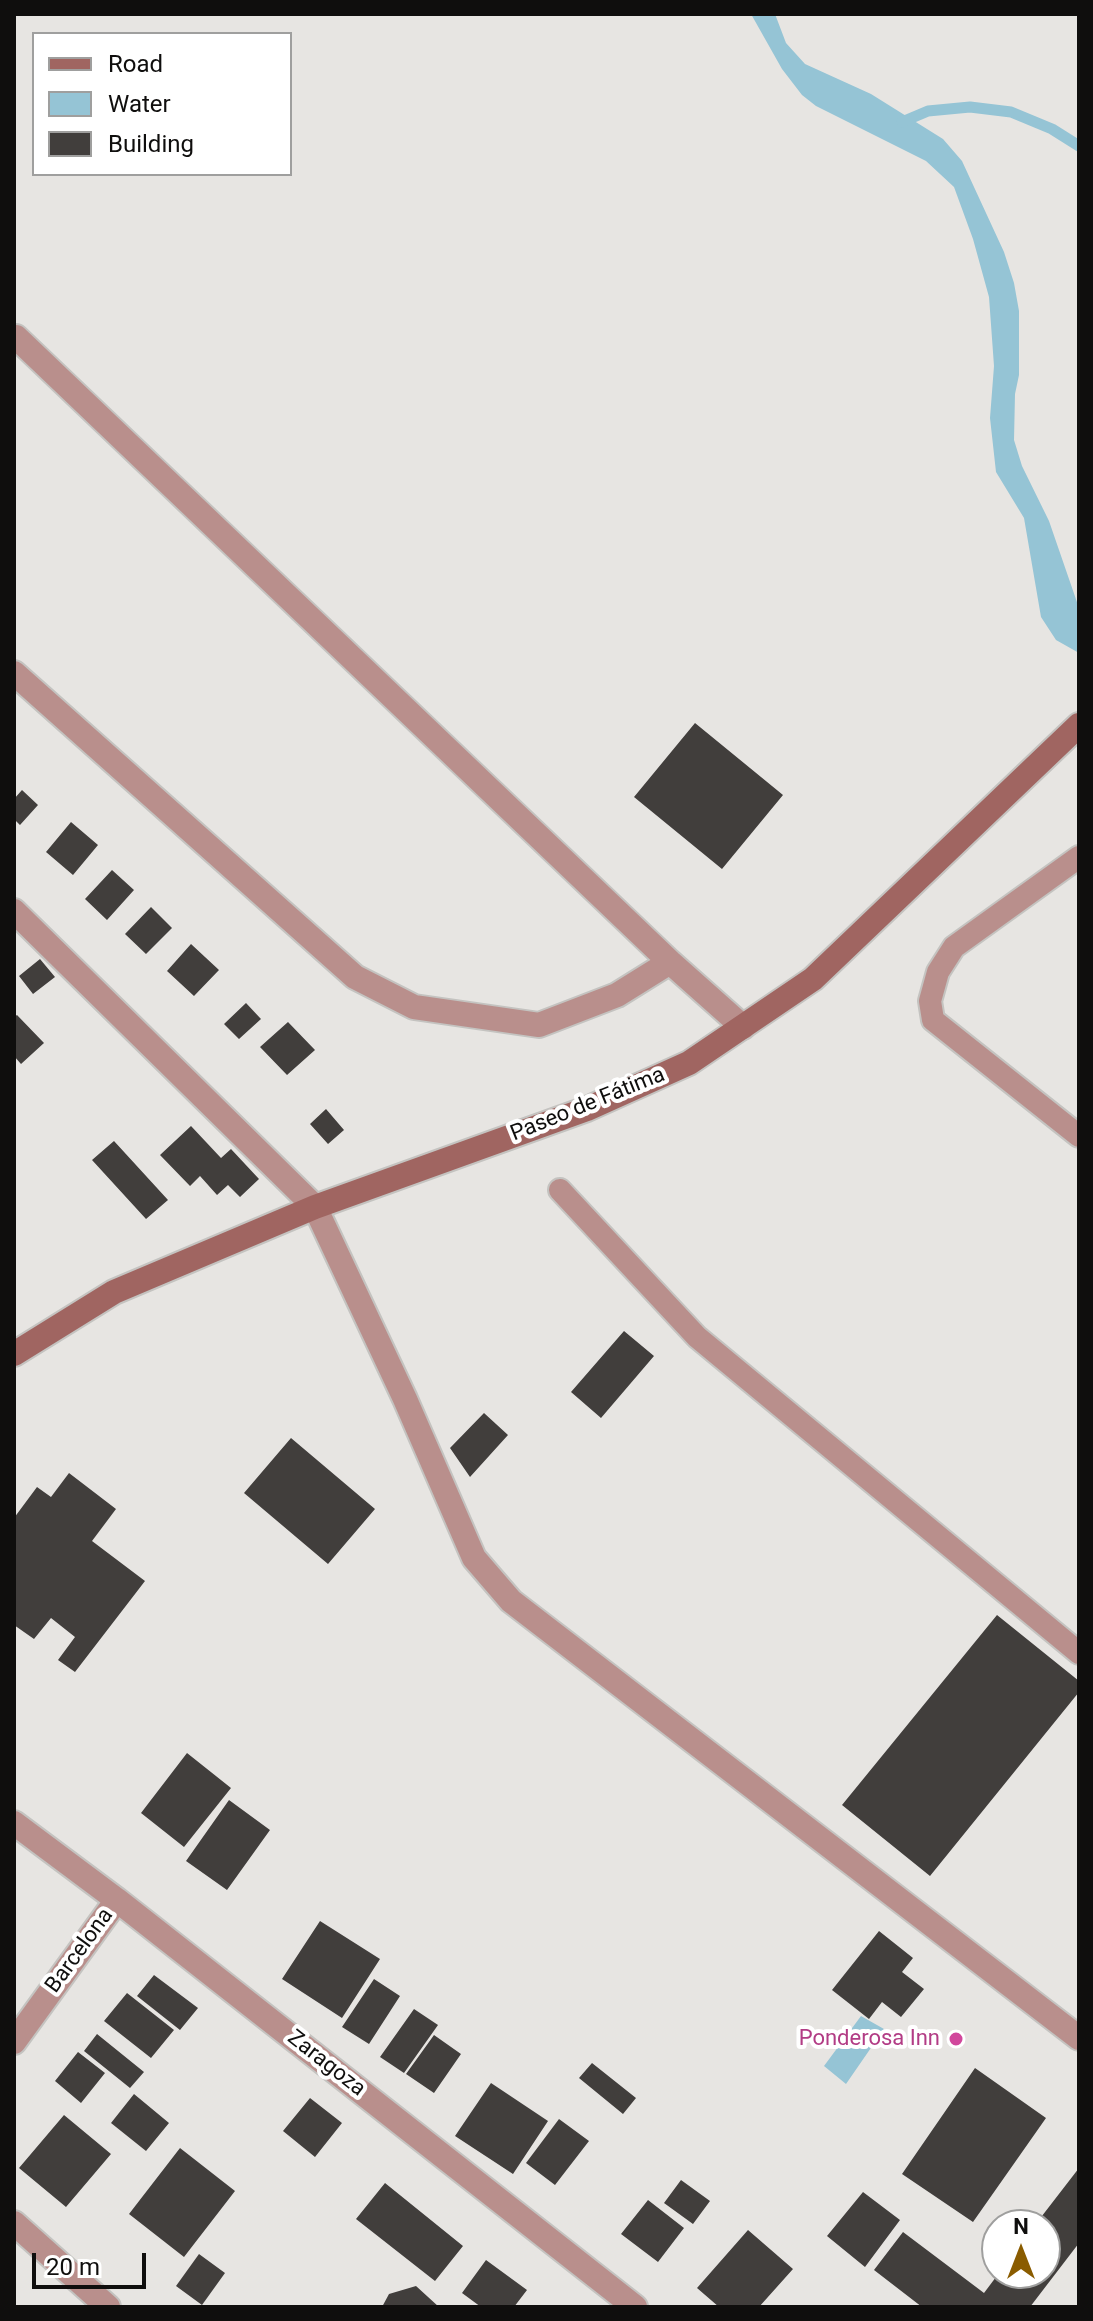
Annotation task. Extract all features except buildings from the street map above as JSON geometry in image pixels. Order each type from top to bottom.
[{"type":"street","points":[[16,337],[670,962],[743,1027]]},
{"type":"street","points":[[14,673],[355,977],[414,1007],[539,1025],[617,995],[670,962]]},
{"type":"street","name":"Paseo de Fátima","points":[[14,1354],[114,1292],[315,1207],[587,1109],[689,1063],[813,979],[1079,725]]},
{"type":"street","points":[[14,911],[315,1207],[405,1399],[474,1558],[511,1601],[1079,2038]]},
{"type":"street","name":"Zaragoza","points":[[14,1823],[117,1900],[635,2307]]},
{"type":"street","name":"Barcelona","points":[[14,2042],[117,1900]]},
{"type":"street","points":[[14,2223],[108,2307]]},
{"type":"lane","points":[[1079,857],[954,947],[938,972],[930,1001],[933,1020],[1079,1136]]},
{"type":"lane","points":[[560,1190],[697,1337],[1079,1653]]},
{"type":"water","points":[[751,14],[775,14],[786,43],[805,64],[871,94],[943,139],[962,161],[1004,252],[1014,283],[1019,311],[1019,375],[1015,394],[1014,440],[1022,466],[1049,521],[1079,608],[1079,653],[1056,640],[1041,617],[1024,518],[996,472],[990,418],[994,366],[989,297],[954,187],[926,161],[816,106],[802,95],[782,69]]},
{"type":"water","points":[[861,2016],[884,2029],[846,2084],[824,2066]]},
{"type":"waterway","points":[[902,122],[928,111],[970,107],[1011,112],[1052,129],[1079,146]]},
{"type":"place","name":"Ponderosa Inn","points":[[956,2039]]}]
